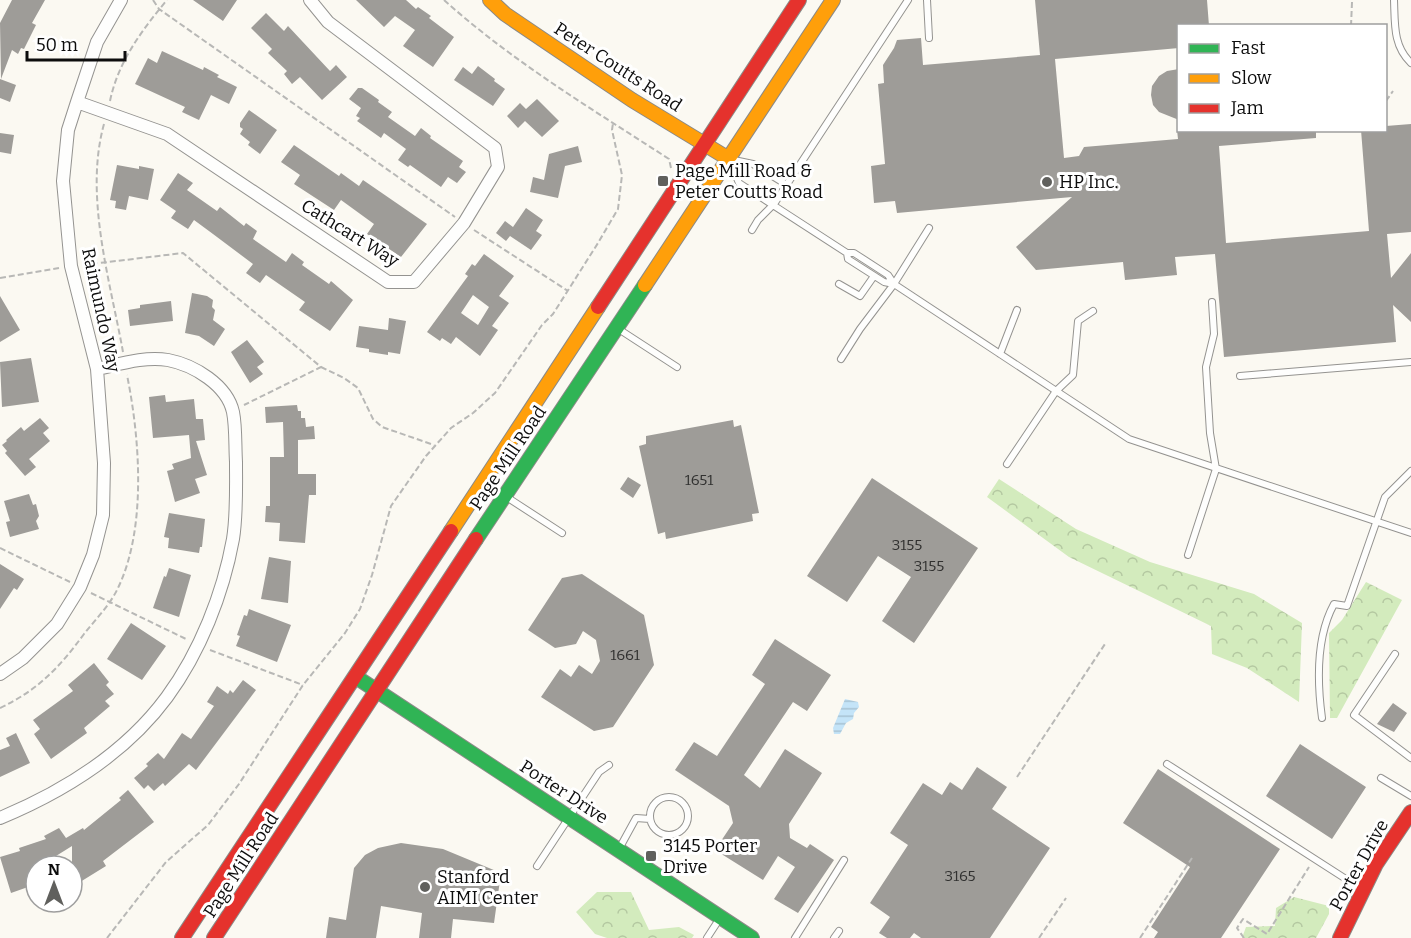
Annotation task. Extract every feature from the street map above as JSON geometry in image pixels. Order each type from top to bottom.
[{"type":"main road","name":"Peter Coutts Road","points":[[490,0],[505,14],[632,100],[729,159]]},
{"type":"main road","name":"Page Mill Road","points":[[182,938],[800,0]]},
{"type":"main road","name":"Page Mill Road","points":[[214,938],[261,869],[375,690],[833,0]]},
{"type":"main road","name":"Porter Drive","points":[[356,677],[752,938]]},
{"type":"main road","name":"Porter Drive","points":[[1340,938],[1381,857],[1411,812]]},
{"type":"street","name":"Raimundo Way","points":[[0,674],[23,658],[57,624],[80,587],[93,555],[103,515],[104,464],[97,369],[71,266],[63,180],[68,130],[77,102],[98,42],[121,0]]},
{"type":"street","name":"Cathcart Way","points":[[77,102],[167,134],[388,282],[414,282],[464,223],[498,167],[495,148],[328,22],[310,0]]},
{"type":"street","points":[[0,818],[38,802],[75,781],[125,744],[167,697],[199,646],[224,576],[233,537],[236,485],[233,410],[224,393],[207,377],[169,360],[149,358],[97,369]]},
{"type":"lane","points":[[752,230],[787,185],[908,0]]},
{"type":"lane","points":[[927,0],[929,38]]},
{"type":"lane","points":[[1394,0],[1395,37],[1402,55],[1411,63]]},
{"type":"lane","points":[[729,159],[753,164],[787,185]]},
{"type":"lane","points":[[729,159],[739,183],[847,253],[854,253],[888,275],[894,284]]},
{"type":"lane","points":[[841,359],[894,284],[929,228]]},
{"type":"lane","points":[[847,253],[848,259],[884,282],[894,284],[1129,439],[1411,534]]},
{"type":"lane","points":[[840,284],[860,296],[874,276]]},
{"type":"lane","points":[[1188,555],[1216,469],[1210,434],[1206,367],[1214,334],[1212,302]]},
{"type":"lane","points":[[1000,354],[1017,310]]},
{"type":"lane","points":[[1007,464],[1056,390],[1073,375],[1078,321],[1093,310]]},
{"type":"lane","points":[[617,328],[677,367]]},
{"type":"lane","points":[[1240,376],[1411,362]]},
{"type":"lane","points":[[1322,718],[1320,658],[1326,620],[1334,604],[1347,606],[1385,497],[1411,471]]},
{"type":"lane","points":[[505,496],[562,533]]},
{"type":"lane","points":[[1395,654],[1354,715],[1411,758]]},
{"type":"lane","points":[[1167,764],[1363,890]]},
{"type":"lane","points":[[537,866],[599,772],[609,765]]},
{"type":"lane","points":[[1381,778],[1411,796]]},
{"type":"lane","points":[[667,797],[681,802],[688,816],[684,828],[674,835],[661,834],[650,819],[654,805],[667,797]]},
{"type":"lane","points":[[619,850],[636,818],[650,819]]},
{"type":"lane","points":[[795,938],[844,860]]},
{"type":"lane","points":[[707,938],[720,918]]},
{"type":"lane","points":[[834,938],[839,931]]},
{"type":"path","points":[[153,0],[159,9],[464,223],[568,291]]},
{"type":"path","points":[[0,708],[24,696],[63,662],[116,591],[127,561],[136,520],[138,495],[136,431],[106,262],[97,188],[98,156],[112,90],[120,68],[142,32],[166,0]]},
{"type":"path","points":[[444,0],[474,27],[549,82],[669,159],[671,170]]},
{"type":"path","points":[[1351,24],[1352,2]]},
{"type":"path","points":[[1387,100],[1393,91]]},
{"type":"path","points":[[107,938],[166,862],[208,825],[239,784],[303,686],[345,633],[360,609],[391,506],[426,456],[451,428],[473,413],[495,393],[568,291],[618,209],[622,175],[612,130],[613,123]]},
{"type":"path","points":[[0,278],[71,266],[183,253],[321,367],[358,388],[374,419],[382,427],[435,446]]},
{"type":"path","points":[[233,410],[321,367]]},
{"type":"path","points":[[0,548],[199,646],[303,686]]},
{"type":"path","points":[[1017,777],[1105,644]]},
{"type":"path","points":[[1140,938],[1192,858]]},
{"type":"path","points":[[1244,938],[1237,928],[1243,919],[1267,934],[1310,866]]},
{"type":"path","points":[[1039,938],[1066,898]]},
{"type":"green space","points":[[999,479],[1076,529],[1150,562],[1254,594],[1302,623],[1299,702],[1247,668],[1212,654],[1211,626],[1069,557],[987,497]]},
{"type":"green space","points":[[1366,582],[1402,600],[1337,718],[1330,718],[1329,633],[1342,620]]},
{"type":"green space","points":[[597,892],[631,892],[649,930],[679,927],[694,935],[692,938],[607,938],[595,934],[576,912]]},
{"type":"green space","points":[[1294,897],[1329,906],[1329,914],[1316,938],[1242,938],[1246,927],[1275,926],[1276,908]]},
{"type":"water","points":[[845,699],[858,702],[859,707],[853,719],[846,723],[840,734],[834,734],[833,728]]},
{"type":"building","points":[[12,0],[45,0],[32,23],[36,25],[24,49],[21,48],[18,54],[12,50],[1,79],[0,23]]},
{"type":"building","points":[[193,0],[237,0],[223,21]]},
{"type":"building","points":[[356,0],[406,0],[416,9],[418,7],[431,16],[429,18],[454,37],[433,67],[403,46],[415,30],[395,16],[384,27]]},
{"type":"building","name":"HP Inc.","points":[[1035,0],[1207,0],[1209,24],[1177,24],[1177,48],[1055,59],[1064,158],[1079,156],[1084,147],[1178,139],[1177,132],[1316,132],[1316,138],[1219,146],[1226,243],[1369,231],[1361,132],[1387,132],[1387,126],[1411,124],[1411,232],[1387,234],[1391,278],[1411,253],[1411,322],[1393,305],[1396,342],[1224,357],[1215,254],[1175,257],[1177,275],[1125,280],[1123,262],[1036,270],[1016,247],[1072,197],[897,213],[895,201],[874,203],[871,166],[885,164],[878,84],[884,83],[883,65],[897,40],[921,38],[923,65],[1040,55]]},
{"type":"building","points":[[266,13],[284,31],[288,26],[330,71],[336,65],[347,77],[322,100],[300,77],[292,84],[284,74],[287,71],[268,53],[272,49],[251,28]]},
{"type":"building","points":[[162,51],[203,70],[204,67],[219,75],[217,77],[237,87],[229,104],[211,95],[199,120],[182,112],[185,107],[135,84],[148,58],[157,63]]},
{"type":"building","points":[[478,66],[505,89],[493,106],[454,80],[463,67],[472,74]]},
{"type":"building","points":[[1177,69],[1177,119],[1159,112],[1153,105],[1152,86],[1159,76],[1167,71]]},
{"type":"building","points":[[0,79],[16,85],[10,102],[0,98]]},
{"type":"building","points":[[358,88],[362,88],[379,100],[378,102],[392,112],[388,117],[415,136],[421,128],[431,136],[430,138],[463,161],[459,167],[466,172],[457,183],[448,177],[441,187],[410,165],[408,167],[398,160],[406,149],[384,133],[381,138],[357,121],[360,118],[356,116],[361,108],[349,99]]},
{"type":"building","points":[[537,99],[559,121],[542,137],[525,121],[518,128],[507,116],[520,103],[526,109]]},
{"type":"building","points":[[249,110],[277,130],[260,154],[248,145],[250,142],[240,134],[243,129],[240,123]]},
{"type":"building","points":[[0,133],[14,135],[11,154],[0,152]]},
{"type":"building","points":[[294,145],[339,176],[341,173],[359,186],[363,180],[427,224],[401,257],[367,234],[374,224],[341,200],[334,210],[294,184],[300,175],[281,162]]},
{"type":"building","points":[[578,146],[582,162],[565,166],[558,198],[530,192],[533,177],[544,180],[549,154]]},
{"type":"building","points":[[117,165],[154,169],[148,200],[129,196],[126,210],[115,208],[116,201],[110,200]]},
{"type":"building","points":[[178,173],[193,183],[187,190],[217,211],[220,207],[244,226],[246,223],[257,231],[253,239],[286,262],[292,253],[304,262],[302,265],[329,284],[331,281],[353,300],[330,331],[299,310],[305,302],[266,275],[260,283],[246,273],[253,264],[194,220],[188,229],[171,218],[176,211],[160,200]]},
{"type":"building","points":[[526,208],[543,220],[536,231],[542,235],[531,250],[510,236],[506,241],[496,233],[505,221],[513,227]]},
{"type":"building","points":[[484,254],[514,276],[499,296],[509,303],[492,326],[498,330],[480,356],[456,337],[451,344],[442,338],[440,341],[427,332],[468,276],[465,274],[472,264],[475,266]],"holes":[[[473,295],[489,307],[478,325],[461,313]]]},
{"type":"building","points":[[192,293],[207,296],[213,300],[212,307],[215,310],[213,320],[225,329],[214,346],[199,336],[185,333]]},
{"type":"building","points":[[0,296],[20,330],[0,342]]},
{"type":"building","points":[[171,301],[173,321],[130,326],[128,310],[140,308],[140,305]]},
{"type":"building","points":[[389,318],[406,321],[400,354],[369,352],[369,349],[356,347],[359,326],[388,330]]},
{"type":"building","points":[[247,340],[264,362],[257,367],[263,374],[250,383],[231,352]]},
{"type":"building","points":[[31,358],[39,402],[2,407],[0,362]]},
{"type":"building","points":[[165,395],[166,402],[194,399],[196,419],[203,419],[205,440],[196,441],[207,475],[195,479],[200,493],[175,502],[167,471],[174,469],[172,464],[191,458],[189,435],[153,438],[149,397]]},
{"type":"building","points":[[297,405],[298,411],[301,411],[301,418],[305,418],[306,427],[314,426],[315,439],[298,440],[298,474],[316,474],[316,495],[309,495],[305,543],[279,541],[280,523],[265,522],[266,506],[270,506],[270,457],[284,457],[283,422],[266,423],[265,407]]},
{"type":"building","points":[[40,418],[49,428],[43,433],[50,441],[29,459],[36,467],[25,476],[5,453],[7,451],[2,445],[21,427],[24,431]]},
{"type":"building","points":[[733,420],[734,427],[741,425],[759,513],[752,514],[753,521],[666,539],[665,532],[658,534],[639,446],[646,444],[646,436]]},
{"type":"building","points":[[628,477],[641,485],[633,498],[620,489]]},
{"type":"building","points":[[872,478],[978,548],[914,643],[882,621],[911,577],[878,556],[847,602],[807,576]]},
{"type":"building","points":[[29,494],[33,505],[36,504],[39,516],[36,521],[39,529],[10,537],[6,522],[10,521],[4,501]]},
{"type":"building","points":[[169,513],[205,519],[202,547],[199,553],[168,548],[169,538],[164,537]]},
{"type":"building","points":[[269,557],[291,561],[288,603],[261,599]]},
{"type":"building","points":[[0,564],[24,579],[17,590],[14,588],[0,609]]},
{"type":"building","points":[[169,568],[191,575],[179,617],[153,608]]},
{"type":"building","points":[[582,574],[644,615],[654,665],[613,727],[594,731],[541,697],[560,669],[571,677],[579,665],[592,674],[600,661],[596,640],[583,631],[576,644],[555,648],[528,630],[562,578]]},
{"type":"building","points":[[249,609],[291,625],[277,662],[236,646],[244,615],[247,616]]},
{"type":"building","points":[[131,623],[166,646],[142,680],[107,659]]},
{"type":"building","points":[[775,639],[831,675],[807,711],[793,702],[744,775],[760,788],[785,749],[822,773],[789,824],[790,838],[807,848],[810,844],[834,860],[798,913],[774,899],[795,867],[778,856],[763,880],[715,850],[733,823],[729,806],[675,770],[694,742],[717,756],[765,684],[752,675]]},
{"type":"building","points":[[94,663],[109,682],[106,685],[114,694],[105,701],[110,706],[84,728],[87,733],[51,759],[34,734],[40,729],[33,720],[73,691],[68,685]]},
{"type":"building","points":[[243,680],[256,690],[196,770],[189,764],[165,786],[163,783],[154,791],[148,785],[144,789],[134,778],[148,766],[146,764],[158,753],[164,759],[182,733],[191,739],[214,706],[207,702],[217,686],[228,694],[230,690],[233,693]]},
{"type":"building","points":[[1393,703],[1407,713],[1394,732],[1377,724]]},
{"type":"building","points":[[16,733],[30,763],[0,777],[0,750],[10,746],[6,738]]},
{"type":"building","points":[[1300,744],[1366,787],[1332,839],[1266,796]]},
{"type":"building","points":[[977,767],[1007,787],[992,809],[1050,848],[990,938],[921,938],[914,933],[910,938],[887,938],[879,933],[890,917],[870,903],[908,845],[890,833],[923,783],[942,795],[950,782],[962,790]]},
{"type":"building","points":[[1158,769],[1280,849],[1221,938],[1154,938],[1158,932],[1151,927],[1190,867],[1123,823]]},
{"type":"building","points":[[128,790],[154,822],[103,861],[106,866],[84,880],[84,854],[72,854],[72,846],[59,854],[24,854],[24,888],[11,893],[0,857],[46,839],[44,836],[59,828],[66,838],[83,828],[84,830],[121,800],[119,798]]},
{"type":"building","name":"Stanford AIMI Center","points":[[401,843],[443,849],[501,873],[494,923],[453,919],[451,938],[419,938],[422,913],[381,906],[376,938],[326,938],[329,917],[346,920],[354,868],[365,855],[378,848]]},
{"type":"traffic: fast","points":[[476,539],[645,285]]},
{"type":"traffic: fast","points":[[356,677],[752,938]]},
{"type":"traffic: slow","points":[[490,0],[505,14],[632,100],[729,159]]},
{"type":"traffic: slow","points":[[645,285],[833,0]]},
{"type":"traffic: slow","points":[[451,531],[598,307]]},
{"type":"traffic: jam","points":[[598,307],[799,0]]},
{"type":"traffic: jam","points":[[182,938],[451,531]]},
{"type":"traffic: jam","points":[[214,938],[476,539]]},
{"type":"traffic: jam","points":[[1340,938],[1376,864],[1411,812]]},
{"type":"place","name":"Page Mill Road & Peter Coutts Road","points":[[663,181]]},
{"type":"place","name":"HP Inc.","points":[[1047,182]]},
{"type":"place","name":"3145 Porter Drive","points":[[651,856]]},
{"type":"place","name":"Stanford AIMI Center","points":[[425,887]]}]
